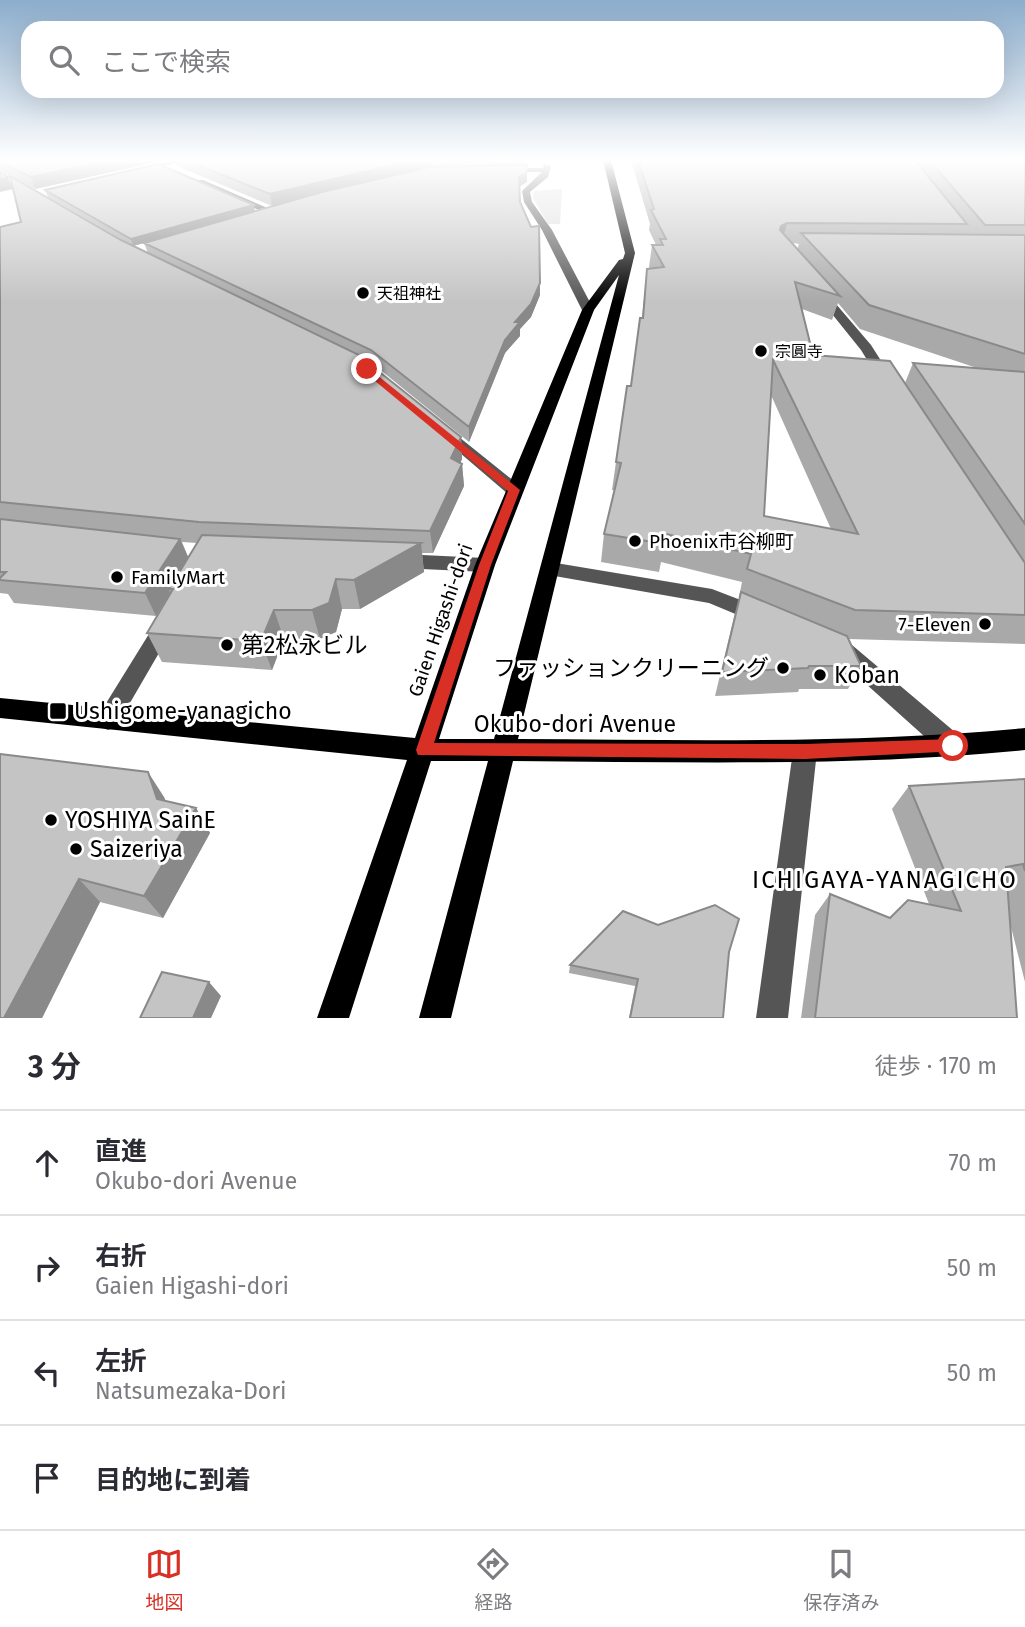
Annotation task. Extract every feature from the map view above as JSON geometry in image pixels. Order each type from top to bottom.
[{"type":"main road","points":[[435,1018],[630,253],[619,208]]},
{"type":"main road","name":"Gaien Higashi-dori","points":[[333,1018],[485,565],[514,490],[588,310],[630,253]]},
{"type":"main road","name":"Okubo-dori Avenue","points":[[3,713],[108,720],[424,750],[805,751],[953,746],[1025,739]]},
{"type":"street","points":[[261,208],[274,213]]},
{"type":"street","points":[[532,208],[547,230],[588,310]]},
{"type":"street","points":[[256,219],[285,209]]},
{"type":"street","points":[[808,278],[866,348],[895,394]]},
{"type":"street","points":[[436,426],[514,490]]},
{"type":"street","points":[[379,560],[485,565]]},
{"type":"street","points":[[550,569],[712,596],[772,621]]},
{"type":"street","points":[[108,720],[176,607]]},
{"type":"street","points":[[821,641],[845,652],[953,746]]},
{"type":"street","points":[[772,1018],[805,751]]},
{"type":"shaded area","points":[[538,208],[561,208],[560,224],[548,224]]},
{"type":"building","points":[[18,208],[65,208],[121,240],[357,354],[461,437],[451,458],[462,464],[430,531],[199,522],[0,502],[0,227],[21,222]]},
{"type":"building","points":[[76,208],[245,208],[131,239]]},
{"type":"building","points":[[268,208],[522,208],[531,227],[539,226],[540,283],[531,304],[515,322],[520,322],[505,340],[469,427],[371,350],[144,243]]},
{"type":"building","points":[[654,208],[954,208],[967,224],[787,223],[781,226],[780,230],[840,296],[795,282],[813,355],[890,361],[1025,563],[1025,615],[855,610],[747,569],[751,554],[666,534],[665,544],[604,534],[621,463],[616,462],[627,386],[631,386],[640,318],[643,318],[647,269],[664,267],[652,245],[663,245],[660,239],[666,239],[651,210]],"holes":[[[773,360],[858,534],[764,516]]]},
{"type":"building","points":[[970,208],[1025,208],[1025,225],[985,225]]},
{"type":"building","points":[[801,233],[1025,235],[1025,354],[869,305]]},
{"type":"building","points":[[913,363],[1025,372],[1025,524]]},
{"type":"building","points":[[0,519],[180,539],[145,593],[0,580],[6,572],[0,572]]},
{"type":"building","points":[[202,535],[421,543],[354,580],[336,579],[329,603],[312,610],[274,610],[261,641],[147,633],[173,589],[169,589]]},
{"type":"building","points":[[741,592],[847,636],[861,666],[809,666],[722,672]]},
{"type":"building","name":"Saizeriya","points":[[0,754],[148,772],[157,799],[196,808],[144,896],[79,879],[4,1018],[0,1018]]},
{"type":"building","points":[[1025,779],[1025,871],[1023,864],[1006,867],[1017,1018],[815,1018],[830,894],[890,918],[908,900],[961,911],[909,786]]},
{"type":"building","points":[[715,905],[739,919],[729,952],[723,1018],[630,1018],[638,979],[570,965],[623,911],[658,925]]},
{"type":"building","points":[[162,972],[209,982],[193,1018],[140,1018]]},
{"type":"place","name":"天祖神社","points":[[363,293]]},
{"type":"place","name":"宗圓寺","points":[[761,351]]},
{"type":"place","name":"Phoenix市谷柳町","points":[[635,541]]},
{"type":"place","name":"FamilyMart","points":[[117,577]]},
{"type":"place","name":"7-Eleven","points":[[985,624]]},
{"type":"place","name":"第2松永ビル","points":[[227,645]]},
{"type":"place","name":"ファッションクリーニング","points":[[783,668]]},
{"type":"place","name":"Koban","points":[[820,675]]},
{"type":"place","name":"Ushigome-yanagicho","points":[[58,711]]},
{"type":"place","name":"YOSHIYA SainE","points":[[51,820]]},
{"type":"place","name":"Saizeriya","points":[[76,849]]},
{"type":"district","name":"ICHIGAYA-YANAGICHO","points":[[885,880]]},
{"type":"route","points":[[367,369],[514,490],[485,565],[424,750],[805,751],[953,746]]}]
